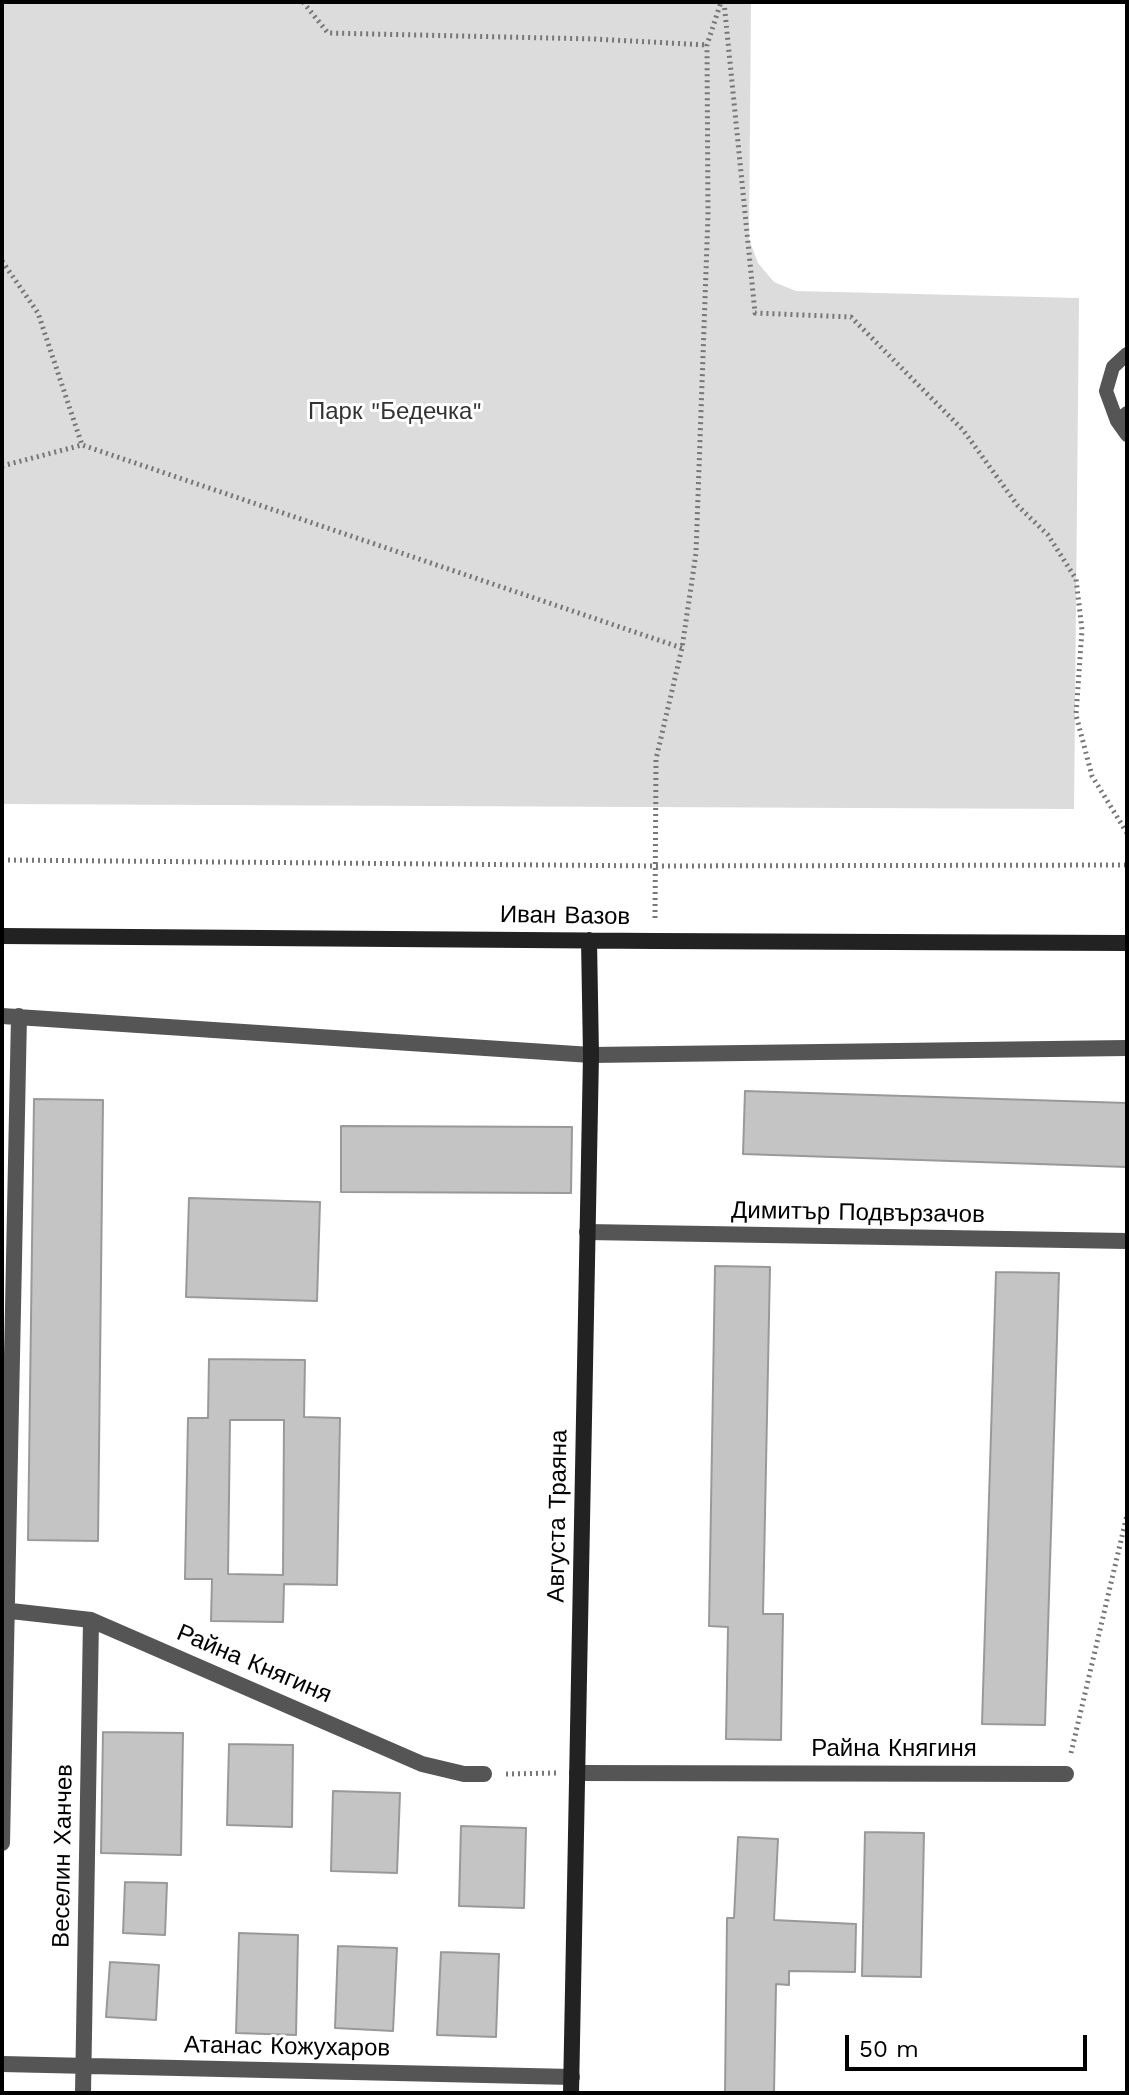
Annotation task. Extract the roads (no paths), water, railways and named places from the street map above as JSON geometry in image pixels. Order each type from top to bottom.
[{"type":"street","name":"Иван Вазов","points":[[2,936],[1127,943]]},
{"type":"street","name":"Августа Траяна","points":[[572,2085],[591,1055],[589,940]]},
{"type":"street","points":[[2,1843],[10,1016],[591,1055],[1127,1048]]},
{"type":"street","name":"Димитър Подвързачов","points":[[587,1232],[1127,1241]]},
{"type":"street","name":"Райна Княгиня","points":[[5,1610],[91,1620],[422,1764],[464,1774],[484,1774]]},
{"type":"street","name":"Веселин Ханчев","points":[[83,2093],[91,1620]]},
{"type":"street","name":"Райна Княгиня","points":[[577,1773],[1066,1774]]},
{"type":"street","name":"Атанас Кожухаров","points":[[2,2064],[572,2085]]},
{"type":"lane","points":[[1127,354],[1113,367],[1106,391],[1122,417],[1127,435]]},
{"type":"park label","name":"Парк \"Бедечка\"","points":[[395,412]]}]
